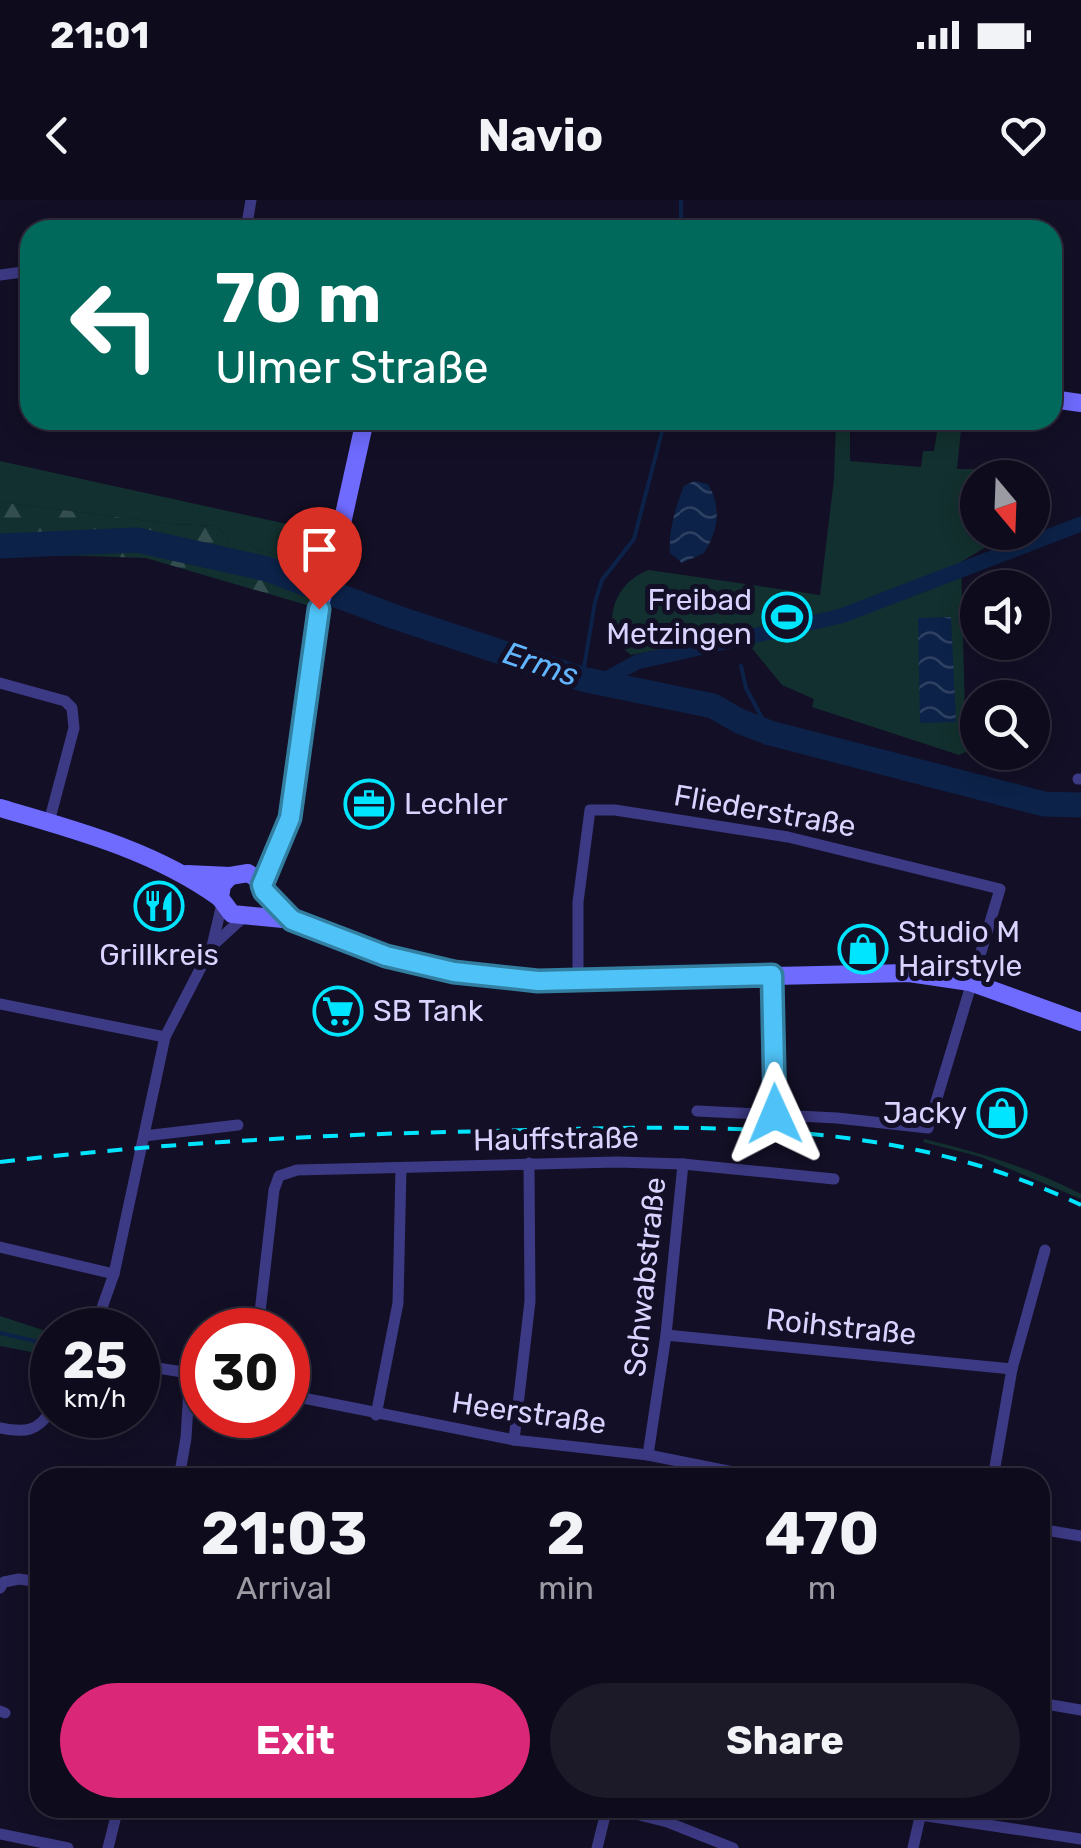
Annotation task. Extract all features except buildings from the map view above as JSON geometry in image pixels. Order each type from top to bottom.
[{"type":"street","points":[[212,946],[262,904],[263,888],[290,818],[319,609],[363,430]]},
{"type":"street","points":[[0,684],[65,701],[72,708],[74,728],[49,822]]},
{"type":"street","points":[[0,808],[49,822],[187,874],[232,914],[292,920],[427,968],[504,980],[578,982],[909,973],[970,982],[1081,1022]]},
{"type":"street","name":"Fliederstraße","points":[[578,982],[578,902],[590,810],[615,810],[788,837],[1000,889],[970,982]]},
{"type":"street","points":[[102,1308],[114,1274],[165,1036],[212,946],[222,885],[280,844]]},
{"type":"street","points":[[187,874],[254,876],[292,920]]},
{"type":"street","points":[[772,975],[775,1114]]},
{"type":"street","points":[[697,1111],[928,1128],[970,982]]},
{"type":"street","points":[[0,1004],[165,1036]]},
{"type":"street","points":[[144,1136],[238,1125]]},
{"type":"street","points":[[514,1440],[530,1301],[530,1163]]},
{"type":"street","name":"Hauffstraße","points":[[261,1308],[274,1190],[280,1176],[297,1170],[530,1163],[684,1164],[834,1179]]},
{"type":"street","name":"Schwabstraße","points":[[648,1455],[666,1335],[684,1164]]},
{"type":"street","points":[[376,1414],[398,1303],[401,1168]]},
{"type":"street","points":[[0,1247],[114,1274]]},
{"type":"street","points":[[995,1468],[1012,1369],[1045,1250]]},
{"type":"street","name":"Roihstraße","points":[[666,1335],[1012,1369]]},
{"type":"street","name":"Heerstraße","points":[[310,1400],[514,1440],[648,1455],[714,1468]]},
{"type":"street","points":[[0,1428],[30,1430]]},
{"type":"street","points":[[181,1468],[186,1438]]},
{"type":"street","points":[[1050,1531],[1081,1536]]},
{"type":"street","points":[[0,1588],[4,1582],[19,1578],[30,1580]]},
{"type":"street","points":[[1050,1705],[1081,1710]]},
{"type":"street","points":[[108,1848],[116,1818]]},
{"type":"street","points":[[597,1848],[607,1818]]},
{"type":"street","points":[[655,1818],[733,1848]]},
{"type":"street","points":[[912,1848],[919,1818]]},
{"type":"street","points":[[962,1818],[1081,1838]]},
{"type":"street","points":[[0,1834],[68,1848]]},
{"type":"green space","name":"Freibad Metzingen","points":[[836,430],[850,431],[850,461],[921,467],[923,451],[934,451],[937,430],[961,430],[957,469],[960,550],[981,550],[961,562],[960,570],[960,660],[964,660],[964,680],[960,680],[960,755],[812,707],[814,699],[782,685],[741,635],[631,655],[614,633],[612,620],[626,585],[649,570],[820,595]]},
{"type":"green space","points":[[0,461],[328,533],[325,549],[319,568],[257,549],[243,540],[230,540],[216,526],[0,502]]},
{"type":"green space","points":[[0,502],[216,526],[230,540],[243,540],[257,549],[319,568],[310,606],[146,558],[0,553]]},
{"type":"green space","points":[[924,1139],[1024,1169],[1081,1194],[1081,1199],[981,1157],[923,1142]]},
{"type":"green space","points":[[0,1316],[30,1326],[30,1352],[0,1346]]},
{"type":"water","points":[[694,481],[708,484],[715,501],[716,519],[704,553],[682,563],[670,553],[671,528],[684,486]]},
{"type":"water","points":[[951,617],[956,722],[920,723],[918,618]]},
{"type":"waterway","points":[[681,200],[681,220]]},
{"type":"waterway","points":[[582,679],[602,580],[634,539],[662,430]]},
{"type":"waterway","points":[[599,683],[637,662],[841,616],[1081,524]]},
{"type":"waterway","name":"Erms","points":[[0,546],[137,540],[267,569],[395,617],[582,679],[713,706],[770,733],[1044,804],[1081,805]]},
{"type":"waterway","points":[[741,666],[746,688],[770,733]]},
{"type":"waterway","points":[[0,1333],[30,1340]]},
{"type":"railway","points":[[0,1162],[307,1137],[718,1128],[866,1141],[938,1155],[1010,1176],[1081,1205]]},
{"type":"place","name":"Freibad Metzingen","points":[[787,617]]},
{"type":"place","name":"Lechler","points":[[369,804]]},
{"type":"place","name":"Grillkreis","points":[[159,906]]},
{"type":"place","name":"Studio M Hairstyle","points":[[863,949]]},
{"type":"place","name":"SB Tank","points":[[338,1011]]},
{"type":"place","name":"Jacky","points":[[1002,1113]]},
{"type":"route","points":[[319,609],[290,818],[262,885],[264,891],[292,920],[427,968],[504,980],[578,982],[772,975],[775,1114]]}]
